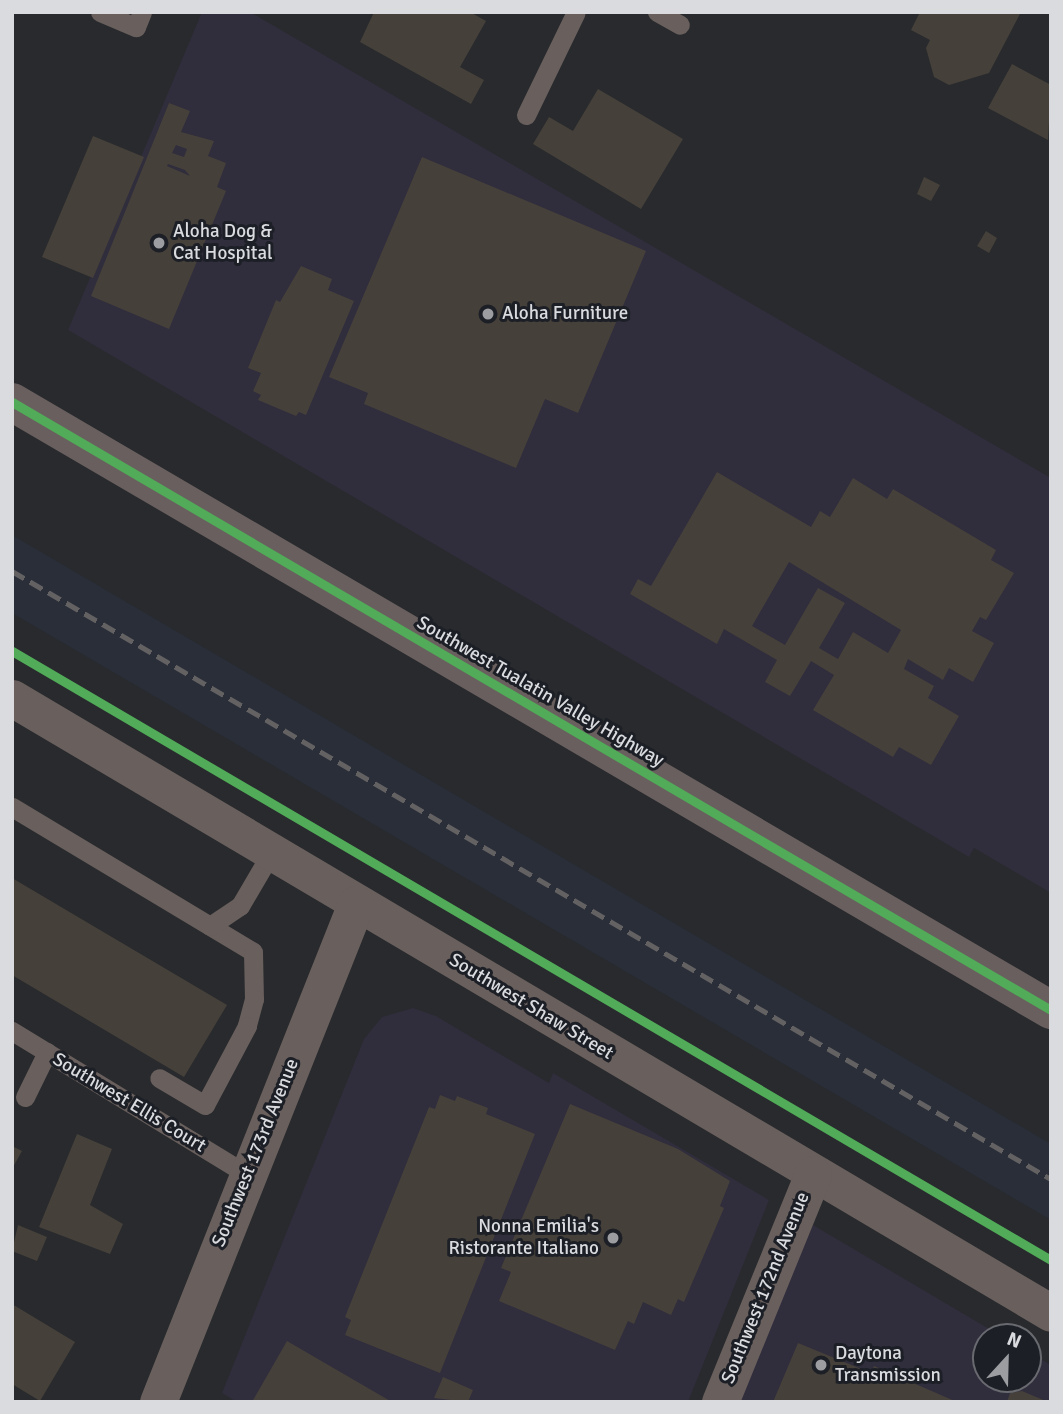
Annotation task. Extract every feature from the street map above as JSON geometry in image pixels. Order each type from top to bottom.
[{"type":"main road","name":"Southwest Tualatin Valley Highway","points":[[12,402],[1047,1010]]},
{"type":"street","name":"Southwest Shaw Street","points":[[12,698],[1051,1313]]},
{"type":"street","name":"Southwest 173rd Avenue","points":[[158,1402],[246,1174],[356,904]]},
{"type":"street","name":"Southwest 172nd Avenue","points":[[720,1402],[813,1174]]},
{"type":"lane","points":[[100,12],[136,27],[142,12]]},
{"type":"lane","points":[[526,115],[576,12]]},
{"type":"lane","points":[[657,12],[680,25]]},
{"type":"lane","points":[[12,807],[253,952],[254,999],[247,1026],[205,1105],[159,1078]]},
{"type":"lane","points":[[210,926],[240,906],[271,853]]},
{"type":"lane","name":"Southwest Ellis Court","points":[[17,1039],[47,1052],[246,1174]]},
{"type":"lane","points":[[24,1097],[47,1052]]},
{"type":"shaded area","points":[[202,12],[250,12],[1051,478],[1051,893],[974,848],[969,857],[68,330]]},
{"type":"shaded area","points":[[12,535],[1051,1144],[1051,1220],[12,613]]},
{"type":"shaded area","points":[[413,1008],[436,1016],[549,1083],[553,1073],[769,1200],[688,1402],[237,1402],[222,1393],[364,1039],[382,1017]]},
{"type":"shaded area","points":[[813,1225],[979,1323],[972,1323],[972,1393],[1042,1393],[1042,1360],[1051,1365],[1051,1402],[736,1402]]},
{"type":"building","points":[[374,12],[470,12],[486,21],[460,67],[484,80],[471,104],[360,42]]},
{"type":"building","points":[[920,12],[1021,12],[989,73],[949,85],[934,77],[926,48],[930,40],[911,30]]},
{"type":"building","points":[[1012,64],[1051,85],[1048,140],[988,108]]},
{"type":"building","points":[[598,89],[683,139],[641,209],[533,144],[549,117],[573,131]]},
{"type":"building","name":"Aloha Dog & Cat Hospital","points":[[169,103],[190,111],[181,132],[214,141],[208,156],[226,163],[217,187],[226,191],[169,329],[91,296]],"holes":[[[176,145],[187,149],[184,157],[172,153]],[[168,164],[185,170],[190,176],[167,166]]]},
{"type":"building","points":[[93,136],[144,157],[93,278],[42,257]]},
{"type":"building","name":"Aloha Furniture","points":[[422,157],[646,251],[578,413],[545,399],[516,468],[364,404],[368,393],[329,377]]},
{"type":"building","points":[[924,177],[940,185],[931,201],[917,194]]},
{"type":"building","points":[[986,231],[997,238],[989,253],[977,246]]},
{"type":"building","points":[[301,266],[332,279],[328,290],[354,301],[306,415],[299,412],[296,416],[258,400],[261,395],[253,391],[261,373],[248,368],[276,300],[280,302]]},
{"type":"building","points":[[717,472],[811,527],[820,511],[830,517],[853,478],[887,499],[893,489],[996,550],[991,560],[1014,573],[986,620],[980,617],[972,631],[994,643],[973,682],[949,668],[943,680],[908,659],[904,669],[934,686],[928,698],[959,716],[931,765],[899,747],[893,757],[813,710],[834,675],[811,661],[790,696],[765,682],[777,660],[724,629],[717,644],[630,594],[638,579],[651,586]],"holes":[[[789,562],[901,630],[888,653],[853,632],[838,659],[819,648],[845,603],[818,588],[785,645],[752,626]]]},
{"type":"building","points":[[12,878],[227,1005],[184,1077],[12,975]]},
{"type":"building","points":[[440,1095],[455,1101],[457,1096],[488,1108],[486,1114],[535,1134],[440,1373],[345,1335],[351,1320],[345,1317],[429,1107],[435,1109]]},
{"type":"building","name":"Nonna Emilia's Ristorante Italiano","points":[[570,1104],[678,1149],[730,1181],[720,1206],[724,1208],[684,1302],[678,1299],[671,1315],[643,1302],[634,1324],[628,1321],[615,1350],[499,1301],[511,1272],[501,1268]]},
{"type":"building","points":[[77,1134],[112,1149],[90,1205],[123,1224],[110,1254],[39,1227]]},
{"type":"building","points":[[12,1146],[22,1151],[12,1169]]},
{"type":"building","points":[[18,1225],[47,1237],[37,1261],[12,1251]]},
{"type":"building","points":[[12,1304],[75,1342],[40,1401],[12,1384]]},
{"type":"building","points":[[287,1341],[392,1402],[252,1402]]},
{"type":"building","points":[[798,1343],[871,1373],[874,1366],[957,1402],[773,1402]]},
{"type":"building","points":[[443,1377],[473,1390],[468,1402],[434,1398]]},
{"type":"building","points":[[1010,1393],[1027,1393],[1048,1402],[1007,1402]]},
{"type":"railway","points":[[12,571],[1051,1179]]},
{"type":"cycle path","points":[[12,402],[1051,1010]]},
{"type":"cycle path","points":[[12,651],[1051,1260]]},
{"type":"place","name":"Aloha Dog & Cat Hospital","points":[[159,243]]},
{"type":"place","name":"Aloha Furniture","points":[[488,314]]},
{"type":"place","name":"Nonna Emilia's Ristorante Italiano","points":[[613,1238]]},
{"type":"place","name":"Daytona Transmission","points":[[821,1365]]}]
